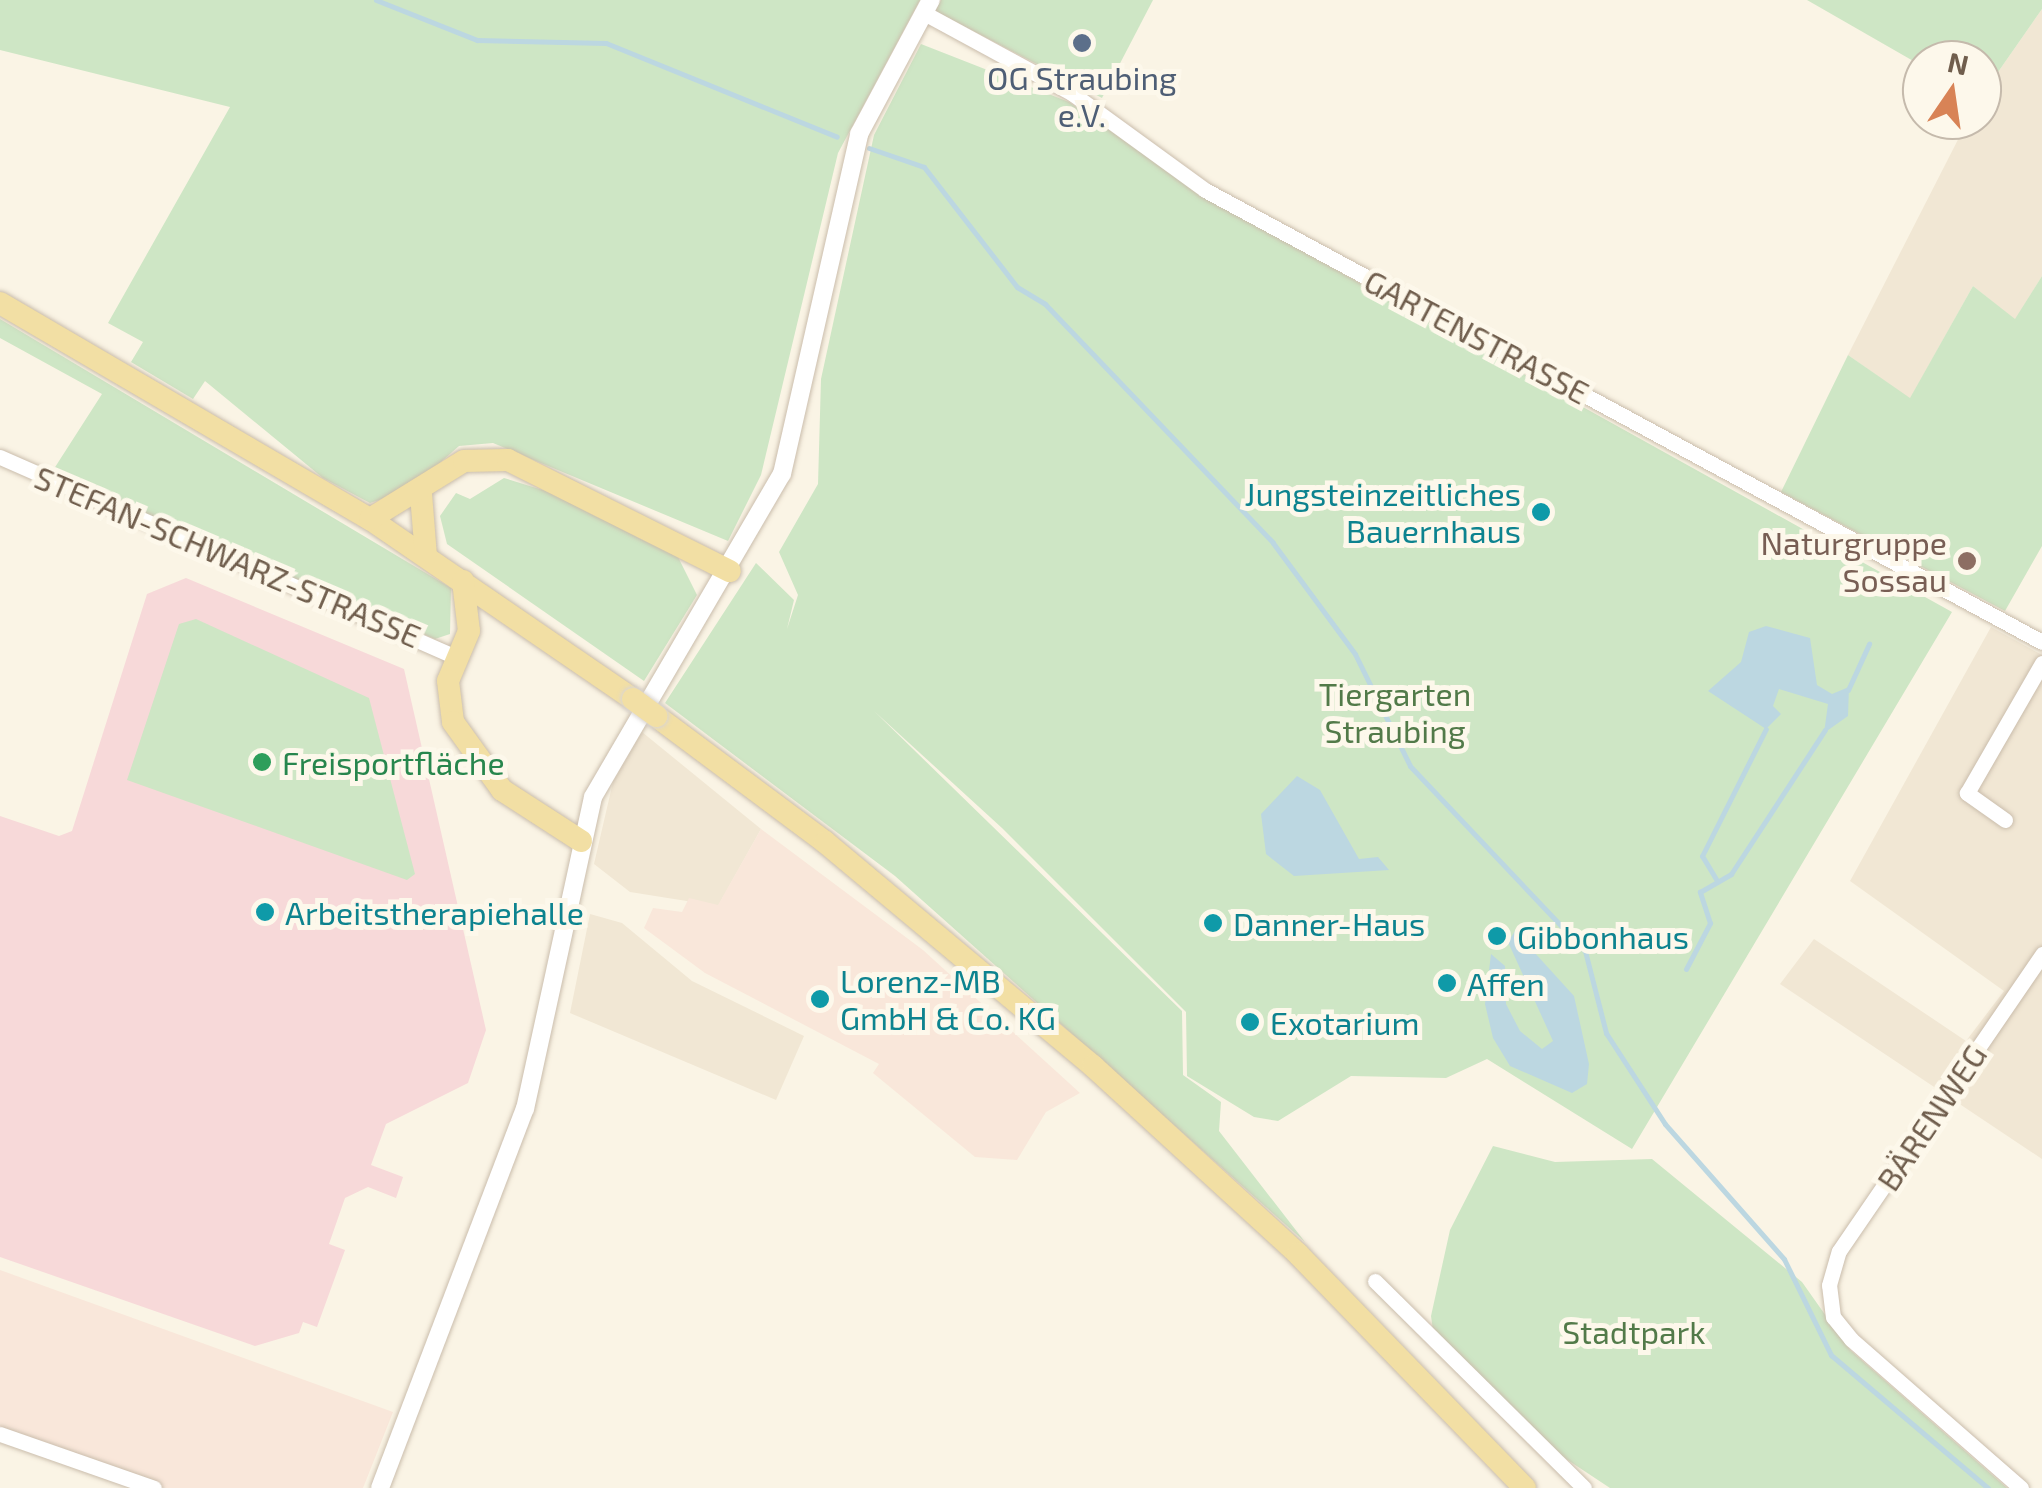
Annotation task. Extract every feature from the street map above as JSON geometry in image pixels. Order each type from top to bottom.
[{"type":"main road","points":[[0,303],[370,519],[633,699],[825,842],[1093,1066],[1298,1254],[1525,1488]]},
{"type":"main road","points":[[370,519],[422,494],[464,461],[508,460],[730,571]]},
{"type":"main road","points":[[422,494],[426,556]]},
{"type":"main road","points":[[463,581],[469,632],[456,656],[447,702],[477,763],[581,841]]},
{"type":"main road","points":[[469,632],[512,615]]},
{"type":"street","points":[[380,1488],[525,1109],[581,841],[612,756],[730,571],[794,442],[859,134],[927,6]]},
{"type":"street","name":"GARTENSTRASSE","points":[[927,6],[1074,94],[1205,190],[2042,642]]},
{"type":"street","name":"STEFAN-SCHWARZ-STRASSE","points":[[0,457],[456,656]]},
{"type":"street","points":[[2005,820],[1967,793],[2042,664]]},
{"type":"street","name":"BÄRENWEG","points":[[2020,1488],[1851,1339],[1833,1316],[1830,1285],[1839,1251],[2042,954]]},
{"type":"street","points":[[1375,1281],[1465,1380],[1584,1488]]},
{"type":"street","points":[[0,1434],[154,1488]]},
{"type":"shaded area","points":[[2042,9],[2042,276],[2015,320],[1973,286],[1910,399],[1848,355],[1958,140],[2002,140],[2002,66]]},
{"type":"shaded area","points":[[186,578],[404,669],[486,1030],[468,1083],[386,1124],[371,1165],[403,1177],[396,1198],[368,1187],[345,1198],[329,1244],[345,1250],[317,1327],[303,1322],[299,1333],[255,1346],[0,1257],[0,816],[59,836],[72,831],[147,594]]},
{"type":"shaded area","points":[[1991,627],[2042,655],[2042,1159],[1780,984],[1814,939],[1966,1041],[2004,991],[1850,881]]},
{"type":"shaded area","points":[[642,732],[761,829],[718,906],[630,892],[594,864],[613,782]]},
{"type":"shaded area","points":[[761,829],[923,950],[1080,1093],[1046,1112],[1017,1160],[975,1157],[873,1073],[879,1064],[705,973],[644,928],[653,908],[682,912],[689,898],[718,905]]},
{"type":"shaded area","points":[[590,914],[622,923],[692,981],[804,1036],[776,1100],[570,1013]]},
{"type":"shaded area","points":[[0,1270],[393,1412],[363,1488],[139,1488],[0,1439]]},
{"type":"green space","points":[[0,0],[920,0],[838,153],[761,475],[728,541],[493,443],[459,446],[409,490],[370,503],[323,478],[205,381],[193,399],[131,362],[143,342],[108,323],[230,107],[0,50]]},
{"type":"green space","points":[[941,0],[1153,0],[1102,98],[935,11]]},
{"type":"green space","points":[[1807,0],[2042,0],[2042,9],[2002,66],[2002,40],[1902,40],[1902,55]]},
{"type":"green space","name":"Tiergarten Straubing","points":[[921,44],[1069,102],[1205,197],[1952,612],[1632,1149],[1487,1059],[1446,1078],[1351,1076],[1278,1121],[1254,1117],[1187,1076],[1186,1012],[1002,828],[874,711],[1182,1011],[1183,1075],[1221,1102],[1219,1131],[1305,1242],[895,876],[665,703],[756,563],[794,600],[787,629],[798,595],[779,552],[818,484],[821,379],[874,135]]},
{"type":"green space","points":[[2042,276],[2042,546],[2005,611],[1781,492],[1848,355],[1910,398],[1973,286],[2015,319]]},
{"type":"green space","points":[[0,319],[451,588],[450,634],[435,639],[50,475],[102,394],[0,338]]},
{"type":"green space","points":[[504,478],[565,497],[677,555],[697,595],[644,681],[447,544],[440,516],[456,493],[470,499]]},
{"type":"green space","name":"Freisportfläche","points":[[196,619],[369,698],[415,874],[407,880],[127,780],[179,624]]},
{"type":"green space","name":"Stadtpark","points":[[1493,1146],[1555,1162],[1652,1159],[1802,1282],[1850,1350],[2007,1488],[1610,1488],[1542,1443],[1433,1330],[1431,1316],[1450,1230]]},
{"type":"water","points":[[1766,626],[1810,638],[1817,685],[1832,694],[1849,687],[1848,716],[1824,733],[1828,704],[1779,689],[1773,706],[1781,714],[1766,729],[1708,691],[1741,662],[1749,632]]},
{"type":"water","points":[[1297,776],[1320,790],[1359,859],[1378,857],[1389,870],[1294,876],[1266,854],[1261,814]]},
{"type":"water","points":[[1515,931],[1574,996],[1589,1064],[1587,1084],[1572,1093],[1510,1066],[1493,1038],[1485,1004],[1491,954],[1505,966],[1506,1004],[1520,1031],[1542,1049],[1553,1041],[1508,942]]},
{"type":"waterway","points":[[376,0],[477,40],[606,43],[837,137]]},
{"type":"waterway","points":[[869,148],[924,167],[1017,287],[1045,304],[1273,543],[1355,654],[1410,766],[1585,951],[1606,1033],[1665,1124],[1784,1259],[1831,1355],[1988,1488]]},
{"type":"waterway","points":[[1848,690],[1869,644]]},
{"type":"waterway","points":[[1716,879],[1702,856],[1766,729]]},
{"type":"waterway","points":[[1686,969],[1710,923],[1700,892],[1731,874],[1825,730]]},
{"type":"place","name":"OG Straubing e.V.","points":[[1082,43]]},
{"type":"place","name":"Jungsteinzeitliches Bauernhaus","points":[[1541,512]]},
{"type":"place","name":"Naturgruppe Sossau","points":[[1967,561]]},
{"type":"place","name":"Freisportfläche","points":[[262,762]]},
{"type":"place","name":"Arbeitstherapiehalle","points":[[265,912]]},
{"type":"place","name":"Danner-Haus","points":[[1213,923]]},
{"type":"place","name":"Gibbonhaus","points":[[1497,936]]},
{"type":"place","name":"Affen","points":[[1447,983]]},
{"type":"place","name":"Lorenz-MB GmbH & Co. KG","points":[[820,999]]},
{"type":"place","name":"Exotarium","points":[[1250,1022]]}]
